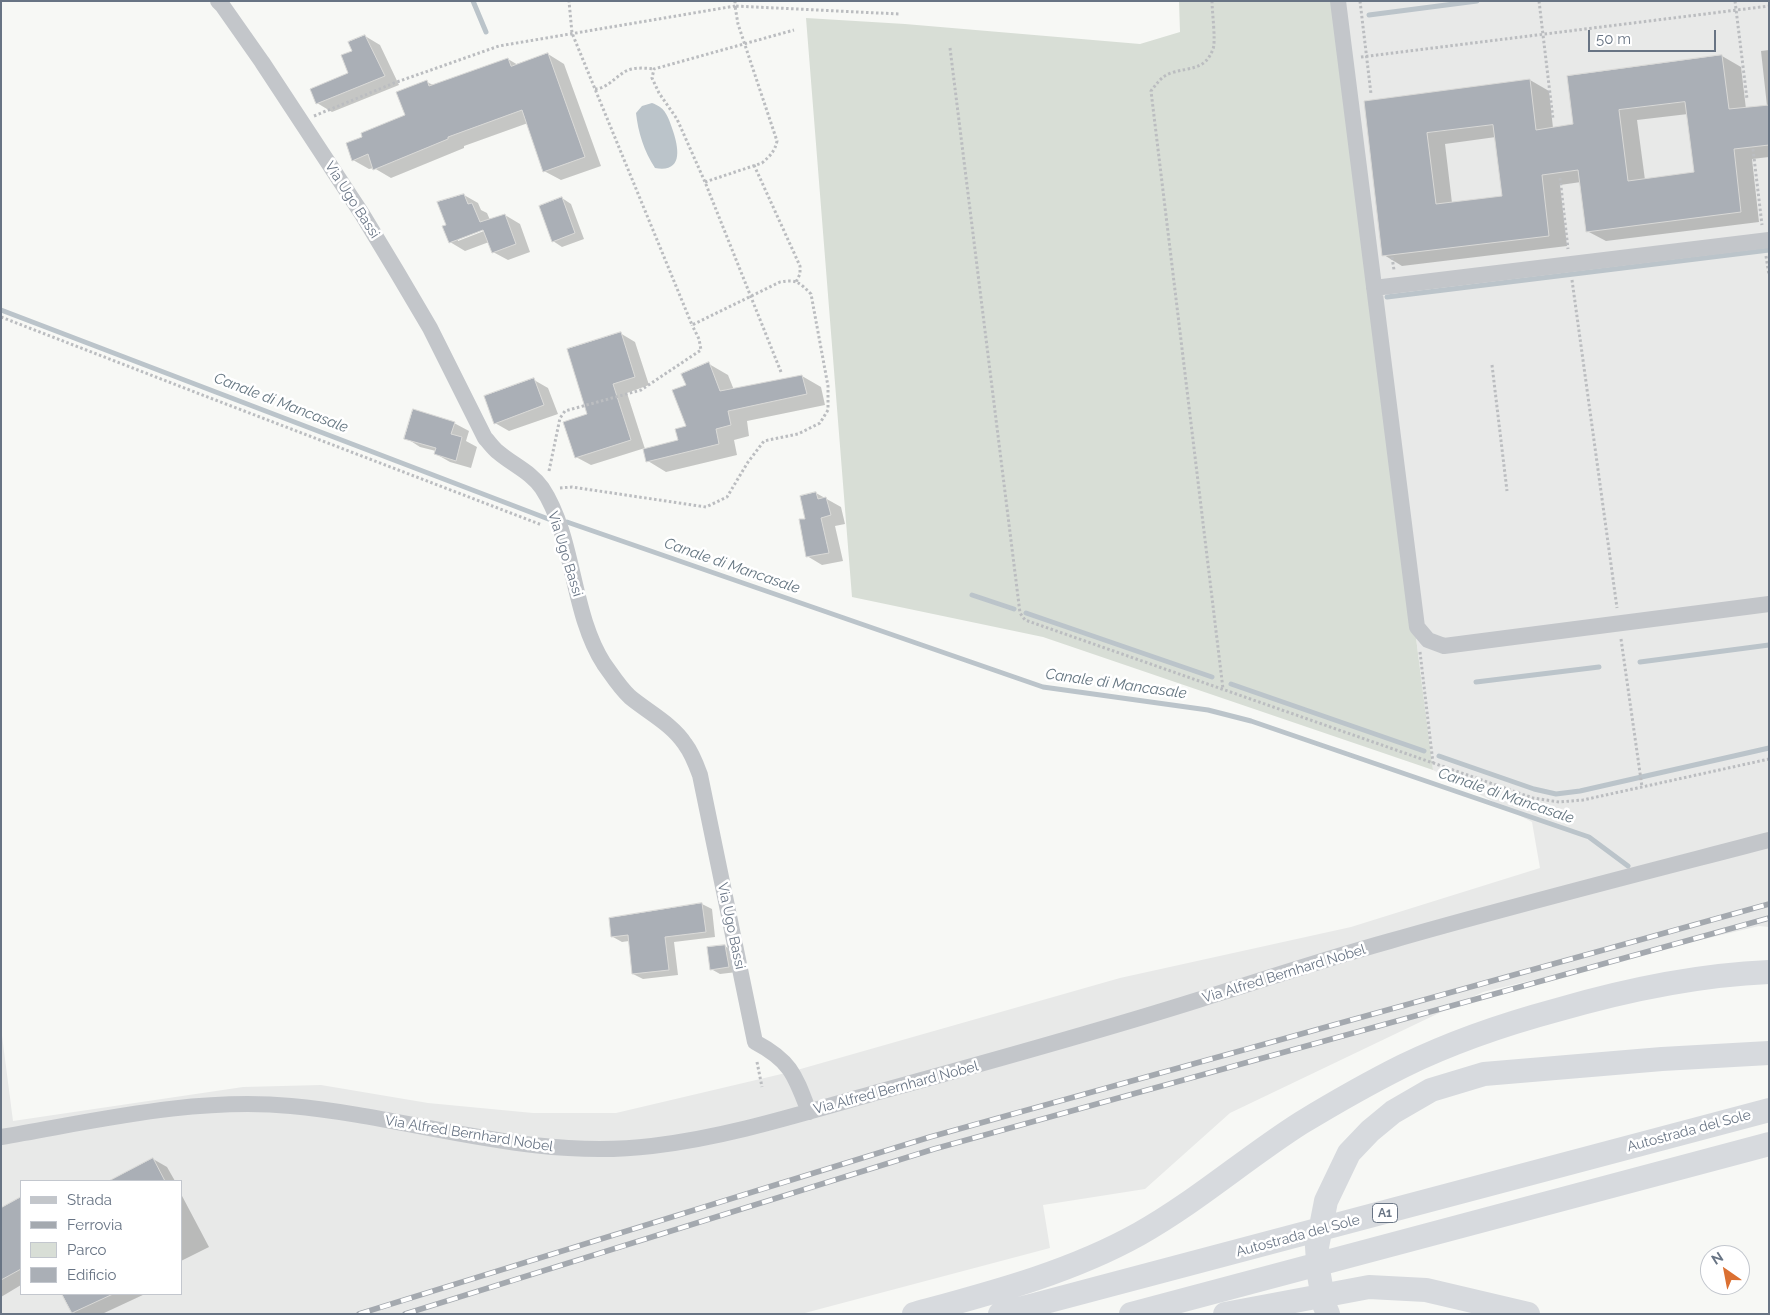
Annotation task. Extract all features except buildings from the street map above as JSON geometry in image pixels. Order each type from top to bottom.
[{"type":"highway","points":[[914,1314],[1042,1277],[1138,1235],[1187,1204],[1301,1124],[1403,1066],[1462,1040],[1525,1018],[1609,996],[1696,978],[1769,972]]},
{"type":"highway","points":[[1328,1314],[1324,1304],[1319,1275],[1317,1247],[1326,1201],[1349,1153],[1370,1131],[1393,1112],[1432,1090],[1484,1074],[1662,1059],[1769,1053]]},
{"type":"highway","name":"Autostrada del Sole","points":[[1000,1314],[1769,1110]]},
{"type":"highway","name":"A1","points":[[1132,1314],[1769,1144]]},
{"type":"highway","points":[[1225,1314],[1369,1287],[1426,1290],[1493,1304],[1528,1314]]},
{"type":"street","name":"Via Ugo Bassi","points":[[218,1],[262,62],[362,214],[430,328],[485,438],[498,452],[530,476],[544,493],[561,532],[584,617],[603,662],[628,695],[670,728],[684,742],[693,756],[700,775],[755,1042],[774,1052],[789,1068],[809,1112]]},
{"type":"street","points":[[1338,1],[1417,627],[1428,640],[1444,646],[1769,604]]},
{"type":"street","points":[[1374,288],[1571,272],[1766,245]]},
{"type":"street","name":"Via Alfred Bernhard Nobel","points":[[1,1137],[193,1106],[243,1103],[297,1106],[341,1112],[521,1145],[559,1149],[644,1147],[710,1137],[809,1112],[1084,1036],[1389,941],[1769,840]]},
{"type":"path","points":[[544,493],[557,428],[560,418],[565,411],[641,390],[701,350],[699,339],[572,33],[569,1]]},
{"type":"path","points":[[705,182],[762,163],[769,157],[777,141],[738,24],[735,1]]},
{"type":"path","points":[[1212,1],[1214,48],[1206,62],[1194,69],[1171,73],[1159,80],[1152,91],[1223,689]]},
{"type":"path","points":[[1360,1],[1372,94]]},
{"type":"path","points":[[1539,1],[1553,119]]},
{"type":"path","points":[[1736,1],[1747,99]]},
{"type":"path","points":[[300,122],[394,83],[499,46],[735,6],[899,14]]},
{"type":"path","points":[[1345,59],[1769,6]]},
{"type":"path","points":[[595,89],[609,84],[627,70],[637,68],[654,69],[794,30]]},
{"type":"path","points":[[950,48],[1018,603],[1020,613],[1025,620],[1433,761],[1533,798],[1559,802],[1582,800],[1769,759]]},
{"type":"path","points":[[654,69],[652,78],[677,119],[705,182],[781,372]]},
{"type":"path","points":[[1753,149],[1769,275]]},
{"type":"path","points":[[754,165],[800,266],[800,274],[796,282]]},
{"type":"path","points":[[1560,178],[1571,272],[1642,787]]},
{"type":"path","points":[[544,493],[553,488],[572,487],[706,507],[727,497],[748,462],[764,442],[798,434],[820,423],[828,410],[828,386],[811,294],[800,283],[792,280],[780,282],[692,325]]},
{"type":"path","points":[[1,317],[561,532]]},
{"type":"path","points":[[1492,365],[1507,491]]},
{"type":"path","points":[[1417,627],[1433,761]]},
{"type":"shaded area","points":[[1334,1],[1769,1],[1769,927],[1759,926],[1483,992],[1230,1113],[1145,1189],[1043,1205],[1050,1248],[801,1314],[1,1314],[1,1028],[13,1121],[243,1087],[321,1085],[428,1103],[533,1113],[616,1113],[790,1072],[1120,978],[1351,927],[1540,868],[1532,822],[1433,770]]},
{"type":"shaded area","points":[[652,103],[660,107],[666,114],[677,145],[675,163],[664,169],[655,168],[651,162],[642,141],[637,120],[636,113],[642,106]]},
{"type":"green space","points":[[1179,1],[1334,1],[1433,770],[1043,637],[852,597],[806,18],[905,24],[1140,44],[1180,32]]},
{"type":"waterway","points":[[473,1],[486,32]]},
{"type":"waterway","points":[[1369,15],[1477,1]]},
{"type":"waterway","points":[[1387,297],[1769,250]]},
{"type":"waterway","name":"Canale di Mancasale","points":[[1,310],[551,520]]},
{"type":"waterway","name":"Canale di Mancasale","points":[[567,522],[1043,687],[1208,710],[1251,721],[1589,837],[1628,866]]},
{"type":"waterway","points":[[972,595],[1014,609]]},
{"type":"waterway","points":[[1026,613],[1212,677]]},
{"type":"waterway","points":[[1640,662],[1769,645]]},
{"type":"waterway","points":[[1476,682],[1599,667]]},
{"type":"waterway","points":[[1231,684],[1424,751]]},
{"type":"waterway","points":[[1439,756],[1534,789],[1556,794],[1580,791],[1769,748]]},
{"type":"railway","points":[[359,1314],[930,1137],[1769,904]]},
{"type":"railway","points":[[405,1314],[934,1149],[1769,918]]}]
